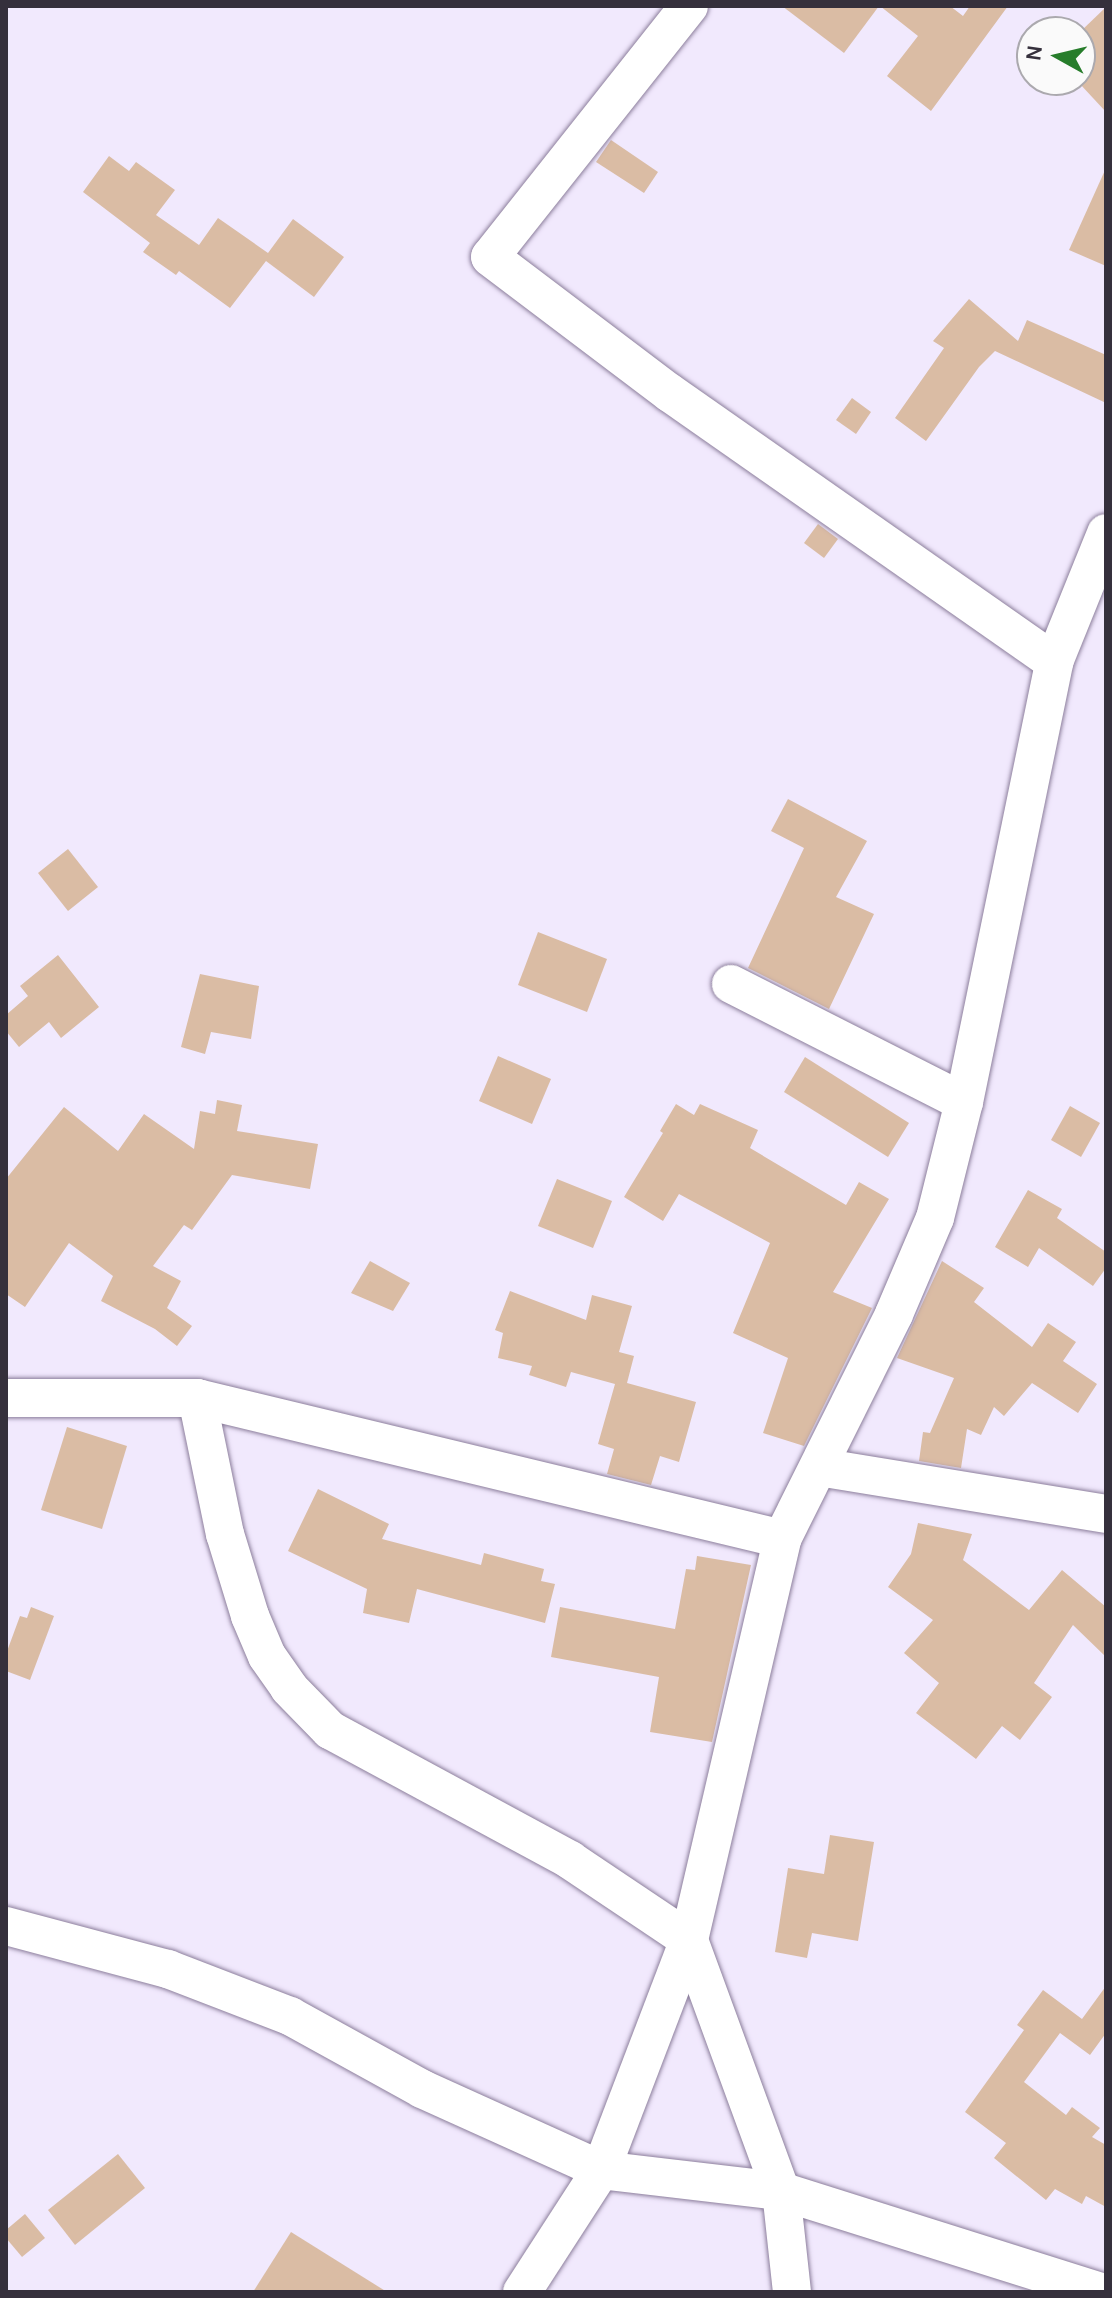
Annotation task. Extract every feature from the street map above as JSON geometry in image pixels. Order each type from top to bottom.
[{"type":"street","points":[[689,6],[490,257],[670,393],[1054,662]]},
{"type":"street","points":[[522,2292],[601,2170],[689,1940],[782,1539],[894,1314],[935,1218],[964,1102],[1054,662],[1106,533]]},
{"type":"street","points":[[731,984],[964,1102]]},
{"type":"street","points":[[6,1398],[197,1398],[782,1539]]},
{"type":"street","points":[[197,1398],[225,1534],[250,1616],[267,1656],[289,1688],[330,1730],[570,1860],[689,1940],[781,2191],[792,2292]]},
{"type":"street","points":[[819,1467],[1106,1514]]},
{"type":"street","points":[[6,1926],[168,1969],[290,2016],[422,2089],[601,2170],[781,2191],[1101,2292]]},
{"type":"building","points":[[782,6],[879,6],[844,53]]},
{"type":"building","points":[[880,6],[950,6],[963,16],[970,6],[1008,6],[931,111],[887,76],[918,36]]},
{"type":"building","points":[[1106,7],[1106,112],[1091,96],[1096,96],[1096,17]]},
{"type":"building","points":[[611,140],[658,172],[644,193],[596,162]]},
{"type":"building","points":[[109,156],[129,171],[136,162],[175,190],[156,215],[199,245],[218,218],[268,253],[293,219],[344,257],[314,297],[266,261],[230,308],[179,271],[176,275],[143,252],[150,243],[83,192]]},
{"type":"building","points":[[1106,168],[1106,266],[1069,250]]},
{"type":"building","points":[[969,299],[1018,341],[1027,320],[1106,355],[1106,403],[995,351],[979,367],[926,441],[895,418],[944,348],[933,341]]},
{"type":"building","points":[[852,398],[871,412],[856,434],[836,420]]},
{"type":"building","points":[[818,524],[838,539],[824,558],[804,543]]},
{"type":"building","points":[[788,799],[867,841],[836,897],[874,914],[829,1009],[748,968],[804,848],[771,831]]},
{"type":"building","points":[[68,849],[98,887],[68,911],[38,873]]},
{"type":"building","points":[[538,932],[607,959],[587,1012],[518,985]]},
{"type":"building","points":[[58,955],[99,1007],[61,1038],[49,1022],[19,1047],[6,1031],[6,1015],[28,996],[20,986]]},
{"type":"building","points":[[200,974],[259,986],[251,1039],[211,1032],[205,1054],[181,1047]]},
{"type":"building","points":[[498,1056],[551,1079],[532,1124],[479,1101]]},
{"type":"building","points":[[805,1057],[909,1123],[888,1157],[784,1092]]},
{"type":"building","points":[[217,1100],[242,1105],[237,1131],[318,1144],[310,1189],[232,1175],[192,1230],[184,1225],[153,1266],[181,1281],[167,1308],[192,1326],[177,1346],[155,1329],[101,1301],[113,1276],[69,1243],[25,1307],[6,1294],[6,1179],[64,1107],[118,1151],[144,1114],[194,1149],[200,1111],[215,1114]]},
{"type":"building","points":[[676,1104],[694,1115],[700,1104],[758,1130],[750,1148],[846,1205],[859,1182],[889,1199],[833,1292],[872,1308],[804,1446],[763,1433],[788,1358],[733,1333],[770,1243],[679,1194],[663,1221],[624,1197],[663,1133],[660,1131]]},
{"type":"building","points":[[1070,1106],[1100,1123],[1081,1157],[1051,1140]]},
{"type":"building","points":[[557,1179],[612,1201],[593,1248],[538,1226]]},
{"type":"building","points":[[1028,1190],[1062,1209],[1057,1218],[1106,1252],[1106,1268],[1093,1286],[1039,1248],[1028,1267],[995,1247]]},
{"type":"building","points":[[370,1261],[410,1283],[393,1311],[351,1293]]},
{"type":"building","points":[[942,1261],[984,1288],[974,1302],[1032,1347],[1048,1323],[1076,1342],[1063,1361],[1097,1384],[1078,1413],[1032,1383],[1004,1416],[994,1407],[981,1435],[967,1429],[961,1468],[919,1461],[923,1432],[930,1433],[954,1378],[897,1358]]},
{"type":"building","points":[[510,1291],[586,1320],[592,1295],[632,1306],[619,1352],[634,1356],[627,1383],[696,1402],[679,1462],[660,1456],[651,1485],[607,1474],[614,1449],[598,1444],[615,1384],[571,1372],[566,1387],[529,1375],[532,1366],[498,1358],[503,1333],[495,1330]]},
{"type":"building","points":[[67,1427],[127,1446],[102,1529],[41,1510]]},
{"type":"building","points":[[318,1489],[389,1524],[382,1539],[481,1565],[484,1553],[544,1569],[541,1581],[555,1584],[545,1623],[417,1589],[409,1623],[363,1613],[367,1589],[288,1551]]},
{"type":"building","points":[[918,1523],[972,1534],[963,1560],[1029,1610],[1062,1570],[1106,1607],[1106,1657],[1073,1625],[1034,1683],[1052,1697],[1020,1740],[1002,1726],[976,1759],[916,1713],[939,1683],[904,1653],[933,1620],[888,1587],[911,1554]]},
{"type":"building","points":[[697,1556],[751,1565],[712,1742],[650,1732],[659,1677],[551,1657],[560,1607],[675,1629],[686,1569],[695,1570]]},
{"type":"building","points":[[31,1607],[54,1616],[30,1680],[6,1671],[6,1654],[20,1616],[27,1618]]},
{"type":"building","points":[[830,1835],[874,1842],[858,1941],[812,1933],[807,1958],[775,1952],[788,1868],[824,1874]]},
{"type":"building","points":[[1106,1986],[1106,2033],[1090,2055],[1060,2033],[1024,2082],[1066,2115],[1072,2107],[1100,2128],[1092,2137],[1106,2145],[1106,2207],[1086,2196],[1082,2204],[1055,2189],[1046,2200],[994,2158],[1006,2143],[965,2112],[1024,2030],[1017,2025],[1043,1990],[1082,2019]]},
{"type":"building","points":[[118,2154],[145,2188],[75,2245],[48,2210]]},
{"type":"building","points":[[25,2214],[45,2238],[22,2257],[6,2238],[6,2230]]},
{"type":"building","points":[[291,2232],[387,2292],[253,2292]]}]
